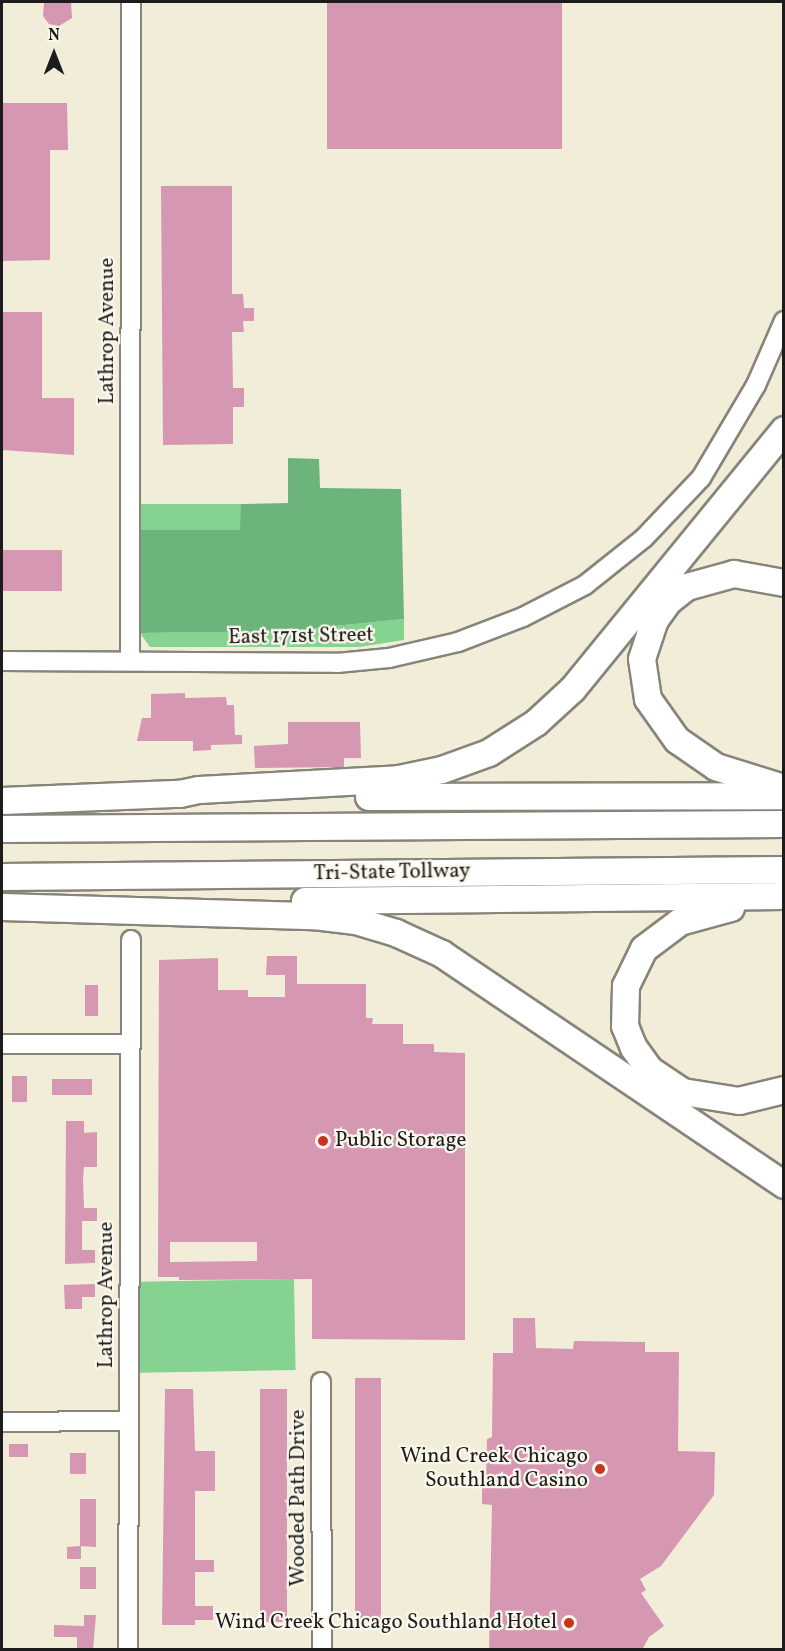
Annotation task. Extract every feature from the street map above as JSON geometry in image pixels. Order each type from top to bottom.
[{"type":"highway","points":[[2,801],[180,795],[199,790],[414,777],[458,766],[505,745],[536,723],[573,689],[783,430]]},
{"type":"highway","points":[[783,583],[734,574],[687,587],[669,601],[655,620],[646,639],[642,669],[652,708],[686,748],[730,773],[783,787]]},
{"type":"highway","points":[[180,795],[200,799],[783,796]]},
{"type":"highway","points":[[2,829],[783,824]]},
{"type":"highway","name":"Tri-State Tollway","points":[[2,877],[783,870]]},
{"type":"highway","points":[[2,906],[783,896]]},
{"type":"highway","points":[[783,903],[727,908],[668,927],[651,941],[635,962],[624,1003],[625,1026],[634,1048],[650,1070],[673,1087],[704,1098],[727,1101],[751,1100],[783,1090]]},
{"type":"highway","points":[[2,906],[314,916],[384,928],[442,954],[783,1185]]},
{"type":"street","name":"Lathrop Avenue","points":[[130,660],[131,2]]},
{"type":"street","name":"East 171st Street","points":[[2,661],[337,663],[389,658],[458,642],[523,617],[585,585],[644,538],[701,478],[740,413],[783,321]]},
{"type":"street","name":"Lathrop Avenue","points":[[128,1650],[131,940]]},
{"type":"street","points":[[2,1044],[130,1044]]},
{"type":"street","name":"Wooded Path Drive","points":[[321,1382],[322,1650]]},
{"type":"street","points":[[2,1422],[129,1421]]},
{"type":"green space","points":[[288,458],[319,459],[320,488],[401,489],[404,619],[285,631],[140,633],[141,530],[240,530],[241,504],[288,503]]},
{"type":"green space","points":[[141,504],[241,504],[241,530],[141,530]]},
{"type":"green space","points":[[404,619],[404,640],[359,647],[150,647],[140,633],[285,631]]},
{"type":"green space","points":[[294,1279],[296,1370],[139,1373],[137,1282]]},
{"type":"building","points":[[44,2],[71,2],[72,18],[59,26],[49,24],[43,16]]},
{"type":"building","points":[[327,2],[562,2],[562,149],[327,149]]},
{"type":"building","points":[[2,103],[67,103],[68,150],[50,150],[50,260],[2,261]]},
{"type":"building","points":[[161,186],[232,186],[232,294],[243,294],[244,308],[254,308],[254,321],[243,321],[244,332],[232,332],[233,388],[244,388],[244,407],[233,407],[233,444],[163,445]]},
{"type":"building","points":[[2,312],[42,312],[42,398],[74,398],[74,455],[2,450]]},
{"type":"building","points":[[2,550],[62,550],[62,591],[2,591]]},
{"type":"building","points":[[185,693],[185,698],[226,697],[227,705],[234,705],[235,735],[242,735],[242,744],[211,745],[211,750],[193,751],[193,741],[137,741],[142,718],[151,718],[151,694]]},
{"type":"building","points":[[288,722],[360,722],[361,758],[344,758],[344,767],[255,768],[254,746],[288,744]]},
{"type":"building","points":[[267,956],[297,956],[297,984],[366,984],[366,1018],[373,1018],[372,1024],[403,1024],[403,1044],[434,1044],[434,1052],[465,1053],[465,1340],[312,1339],[312,1279],[179,1280],[179,1277],[158,1277],[159,960],[218,958],[218,990],[248,990],[248,997],[285,997],[285,975],[266,975]],"holes":[[[170,1242],[257,1242],[257,1261],[170,1262]]]},
{"type":"building","points":[[85,985],[98,985],[98,1016],[85,1016]]},
{"type":"building","points":[[12,1076],[27,1076],[27,1102],[12,1102]]},
{"type":"building","points":[[52,1079],[92,1079],[92,1095],[52,1095]]},
{"type":"building","points":[[66,1121],[84,1121],[84,1133],[97,1132],[97,1167],[84,1167],[83,1179],[84,1208],[97,1208],[97,1221],[82,1221],[82,1250],[95,1250],[95,1263],[65,1264]]},
{"type":"building","points":[[95,1284],[95,1297],[82,1297],[82,1309],[65,1309],[64,1285]]},
{"type":"building","name":"Wind Creek Chicago Southland Casino","points":[[513,1318],[535,1318],[536,1348],[573,1349],[574,1341],[645,1342],[645,1352],[679,1352],[678,1451],[715,1452],[714,1495],[661,1566],[640,1579],[646,1590],[641,1593],[664,1626],[649,1637],[642,1650],[489,1650],[492,1505],[482,1504],[482,1486],[486,1486],[487,1439],[492,1437],[493,1353],[513,1353]]},
{"type":"building","points":[[355,1378],[381,1378],[381,1624],[355,1624]]},
{"type":"building","points":[[165,1389],[193,1389],[195,1451],[215,1451],[215,1491],[195,1491],[195,1560],[214,1560],[214,1572],[195,1572],[195,1606],[213,1606],[213,1620],[195,1620],[195,1625],[162,1625]]},
{"type":"building","points":[[260,1389],[287,1389],[287,1622],[260,1622]]},
{"type":"building","points":[[9,1444],[28,1444],[28,1457],[9,1457]]},
{"type":"building","points":[[70,1453],[86,1453],[86,1474],[70,1474]]},
{"type":"building","points":[[80,1499],[96,1499],[96,1547],[81,1546],[81,1559],[67,1559],[67,1547],[80,1546]]},
{"type":"building","points":[[80,1567],[96,1567],[96,1589],[80,1589]]},
{"type":"building","points":[[84,1615],[96,1615],[93,1650],[77,1650],[77,1637],[54,1637],[54,1625],[84,1626]]},
{"type":"place","name":"Public Storage","points":[[323,1141]]},
{"type":"place","name":"Wind Creek Chicago Southland Casino","points":[[600,1469]]},
{"type":"place","name":"Wind Creek Chicago Southland Hotel","points":[[569,1623]]}]
